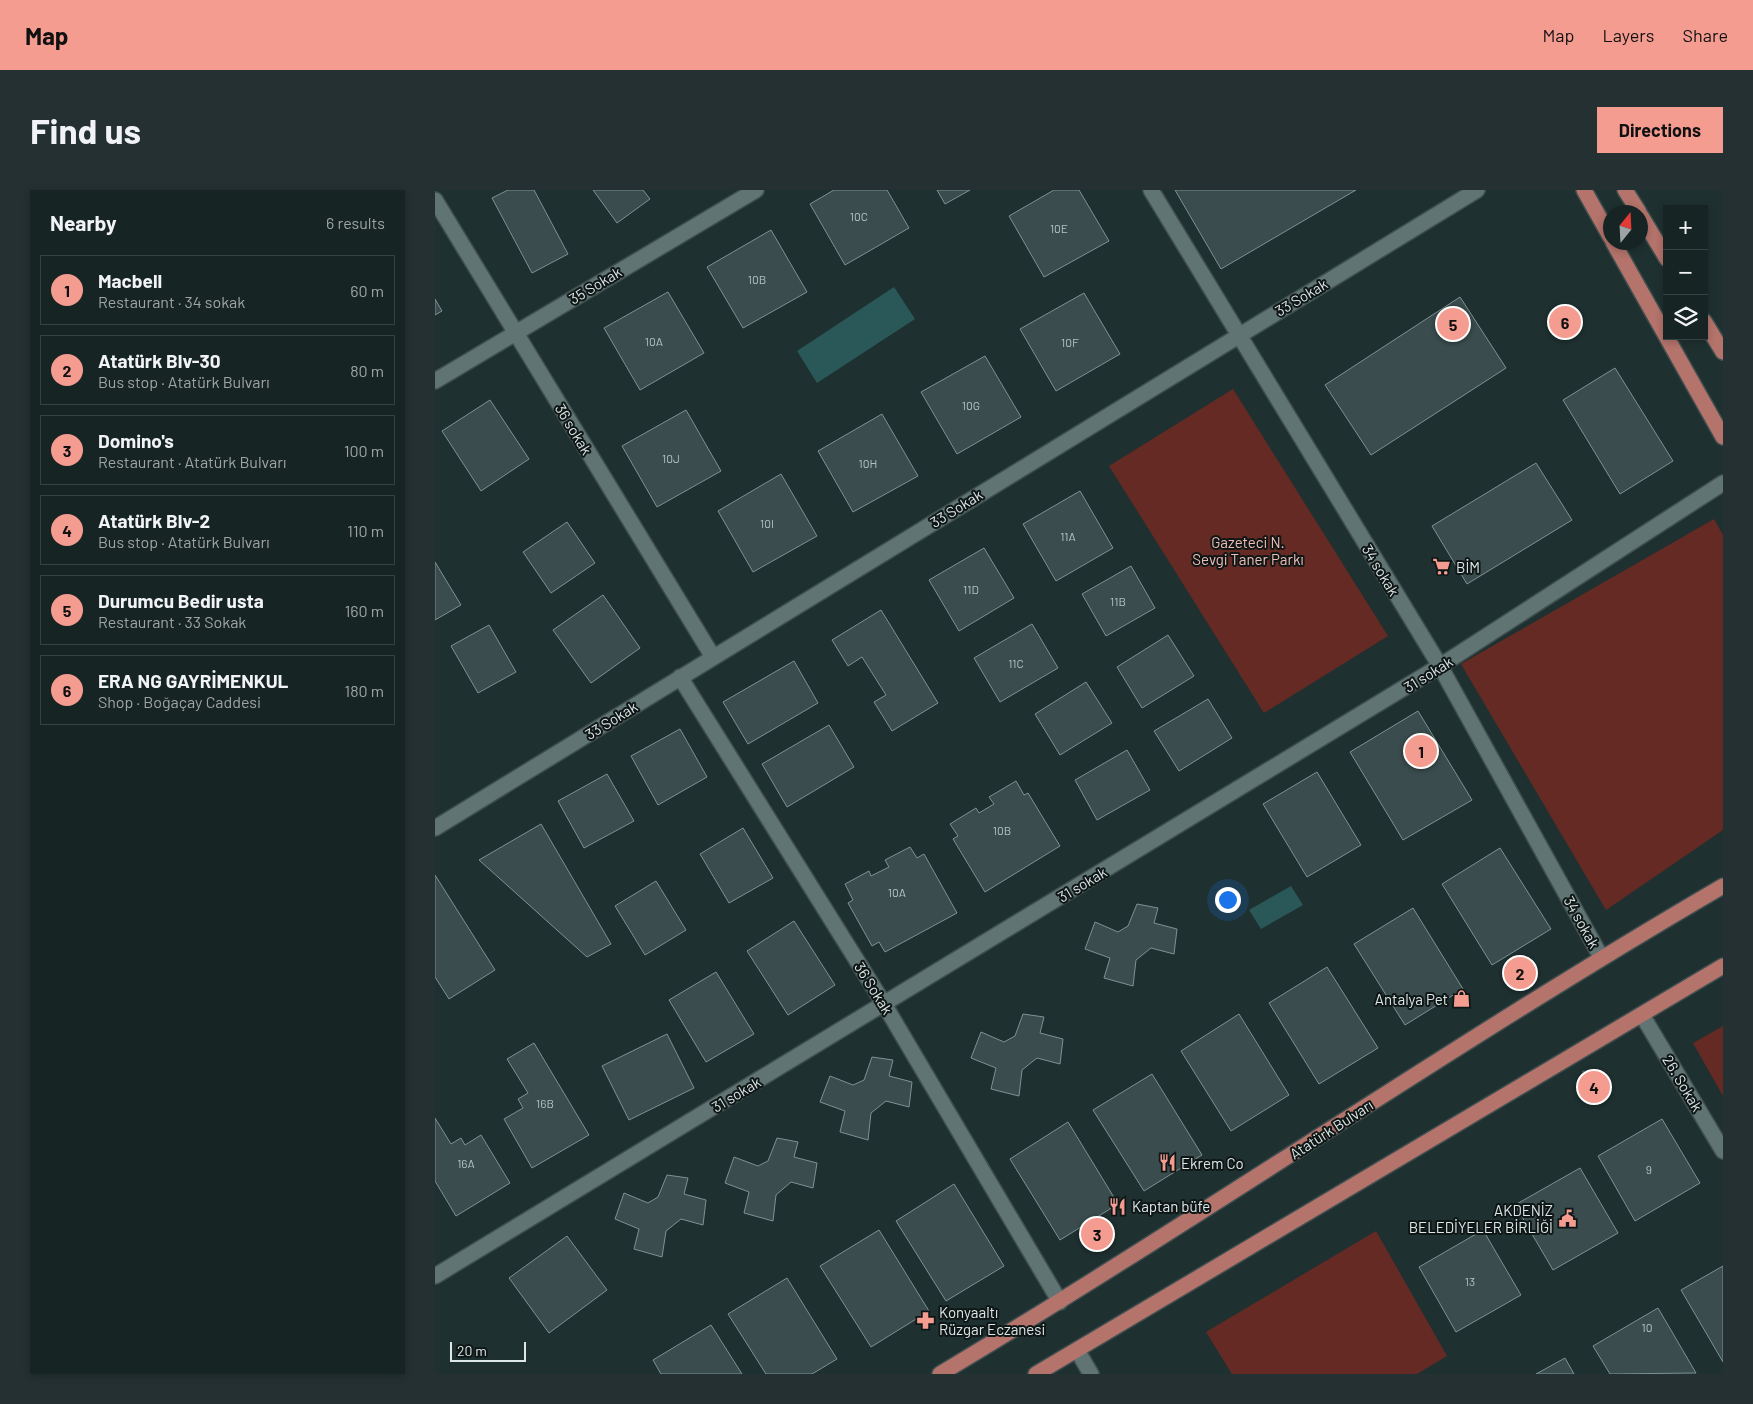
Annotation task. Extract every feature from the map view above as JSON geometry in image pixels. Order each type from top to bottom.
[{"type":"main road","points":[[1584,190],[1603,224]]},
{"type":"main road","points":[[1625,190],[1634,205]]},
{"type":"main road","points":[[1648,227],[1663,252]]},
{"type":"main road","points":[[1618,250],[1723,437]]},
{"type":"main road","points":[[1708,328],[1723,352]]},
{"type":"main road","name":"Atatürk Bulvarı","points":[[940,1374],[1060,1302],[1601,957],[1723,886]]},
{"type":"main road","points":[[1037,1374],[1723,966]]},
{"type":"street","name":"35 Sokak","points":[[435,381],[756,190]]},
{"type":"street","name":"34 sokak","points":[[1151,190],[1237,335],[1440,666],[1601,957]]},
{"type":"street","name":"33 Sokak","points":[[435,828],[1237,335],[1477,190]]},
{"type":"street","name":"36 sokak","points":[[435,200],[713,657]]},
{"type":"street","name":"31 sokak","points":[[435,1276],[1440,666],[1723,483]]},
{"type":"street","name":"36 Sokak","points":[[680,677],[884,1004],[1060,1302]]},
{"type":"street","name":"26. Sokak","points":[[1642,1014],[1723,1151]]},
{"type":"street","points":[[1077,1350],[1091,1374]]},
{"type":"green space","name":"Gazeteci N. Sevgi Taner Parkı","points":[[1233,389],[1388,636],[1264,713],[1109,466]]},
{"type":"green space","points":[[1714,519],[1723,535],[1723,830],[1606,910],[1461,664]]},
{"type":"green space","points":[[1723,1026],[1723,1096],[1693,1043]]},
{"type":"green space","points":[[1376,1231],[1447,1356],[1417,1374],[1232,1374],[1206,1332]]},
{"type":"water","points":[[894,287],[915,319],[817,383],[797,351]]},
{"type":"water","points":[[1291,886],[1303,905],[1261,929],[1249,910]]},
{"type":"building","points":[[508,190],[534,190],[568,254],[532,273],[492,198]]},
{"type":"building","points":[[593,190],[643,190],[650,199],[617,223]]},
{"type":"building","points":[[834,190],[887,190],[909,228],[845,265],[810,204]]},
{"type":"building","points":[[937,190],[970,190],[945,204]]},
{"type":"building","points":[[1054,190],[1079,190],[1109,241],[1044,277],[1009,216]]},
{"type":"building","points":[[1175,190],[1356,190],[1221,269]]},
{"type":"building","points":[[771,230],[807,292],[743,328],[707,267]]},
{"type":"building","points":[[668,292],[704,353],[640,390],[604,328]]},
{"type":"building","points":[[1084,293],[1120,354],[1056,391],[1020,329]]},
{"type":"building","points":[[1460,297],[1506,368],[1371,455],[1325,385]]},
{"type":"building","points":[[435,299],[442,311],[435,315]]},
{"type":"building","points":[[985,356],[1021,417],[957,454],[921,392]]},
{"type":"building","points":[[1615,368],[1673,461],[1620,494],[1563,400]]},
{"type":"building","points":[[490,400],[529,459],[481,491],[442,431]]},
{"type":"building","points":[[686,410],[721,471],[657,507],[622,446]]},
{"type":"building","points":[[882,414],[918,476],[853,512],[818,451]]},
{"type":"building","points":[[1536,463],[1572,520],[1467,584],[1432,526]]},
{"type":"building","points":[[781,474],[817,536],[753,572],[718,511]]},
{"type":"building","points":[[1080,491],[1113,548],[1056,581],[1023,524]]},
{"type":"building","points":[[567,522],[595,563],[551,593],[523,552]]},
{"type":"building","points":[[984,548],[1014,598],[959,631],[929,580]]},
{"type":"building","points":[[435,562],[461,605],[435,620]]},
{"type":"building","points":[[1131,566],[1155,608],[1106,636],[1082,594]]},
{"type":"building","points":[[603,595],[640,648],[591,683],[553,630]]},
{"type":"building","points":[[881,610],[938,703],[892,731],[874,702],[886,695],[862,657],[848,666],[832,640]]},
{"type":"building","points":[[1032,624],[1058,668],[1000,702],[974,658]]},
{"type":"building","points":[[489,625],[516,672],[478,693],[451,646]]},
{"type":"building","points":[[1168,635],[1194,676],[1142,708],[1117,667]]},
{"type":"building","points":[[794,661],[818,703],[748,744],[723,702]]},
{"type":"building","points":[[1086,682],[1112,723],[1060,755],[1035,714]]},
{"type":"building","points":[[1208,699],[1232,738],[1179,771],[1154,731]]},
{"type":"building","points":[[1418,711],[1472,800],[1403,840],[1350,752]]},
{"type":"building","points":[[829,725],[854,767],[787,807],[762,764]]},
{"type":"building","points":[[680,729],[707,777],[658,805],[631,756]]},
{"type":"building","points":[[1127,750],[1150,790],[1097,820],[1075,780]]},
{"type":"building","points":[[1317,772],[1361,845],[1307,877],[1263,804]]},
{"type":"building","points":[[607,774],[634,821],[584,848],[558,801]]},
{"type":"building","points":[[1016,781],[1024,795],[1028,793],[1060,846],[985,892],[953,839],[958,836],[950,824],[976,808],[979,813],[994,804],[989,797]]},
{"type":"building","points":[[541,824],[611,944],[587,957],[479,860]]},
{"type":"building","points":[[743,828],[773,878],[729,903],[700,854]]},
{"type":"building","points":[[910,847],[917,858],[924,854],[957,913],[885,952],[879,942],[872,946],[848,903],[853,900],[845,884],[869,871],[871,876],[889,867],[885,860]]},
{"type":"building","points":[[1500,848],[1551,929],[1492,965],[1442,884]]},
{"type":"building","points":[[435,875],[495,970],[449,999],[435,977]]},
{"type":"building","points":[[656,881],[686,930],[645,955],[615,906]]},
{"type":"building","points":[[1137,904],[1158,908],[1154,923],[1177,929],[1174,954],[1151,948],[1136,960],[1133,986],[1104,978],[1110,958],[1085,949],[1095,922],[1118,932],[1128,926]]},
{"type":"building","points":[[1413,908],[1463,989],[1405,1025],[1354,944]]},
{"type":"building","points":[[794,921],[835,985],[788,1015],[747,951]]},
{"type":"building","points":[[1327,967],[1378,1048],[1319,1084],[1269,1003]]},
{"type":"building","points":[[716,972],[754,1034],[706,1062],[669,1000]]},
{"type":"building","points":[[1023,1014],[1044,1017],[1040,1033],[1063,1039],[1060,1064],[1037,1058],[1022,1070],[1019,1096],[991,1089],[996,1068],[971,1058],[981,1032],[1004,1042],[1015,1036]]},
{"type":"building","points":[[1239,1014],[1289,1095],[1231,1131],[1181,1051]]},
{"type":"building","points":[[667,1034],[694,1088],[629,1120],[602,1066]]},
{"type":"building","points":[[534,1043],[589,1135],[532,1168],[504,1119],[523,1108],[518,1099],[528,1093],[507,1059]]},
{"type":"building","points":[[872,1057],[893,1060],[889,1076],[912,1082],[909,1107],[886,1101],[871,1113],[868,1140],[840,1132],[845,1111],[820,1102],[830,1076],[853,1085],[864,1080]]},
{"type":"building","points":[[1152,1074],[1202,1155],[1144,1191],[1093,1110]]},
{"type":"building","points":[[435,1118],[451,1144],[461,1138],[465,1145],[481,1135],[510,1183],[456,1216],[435,1181]]},
{"type":"building","points":[[1662,1119],[1700,1183],[1635,1221],[1598,1156]]},
{"type":"building","points":[[1068,1122],[1118,1204],[1060,1240],[1010,1159]]},
{"type":"building","points":[[777,1138],[798,1142],[794,1157],[817,1163],[813,1188],[791,1182],[776,1195],[773,1221],[744,1213],[749,1192],[725,1183],[734,1157],[758,1166],[768,1161]]},
{"type":"building","name":"AKDENİZ BELEDİYELER BİRLİĞİ","points":[[1580,1168],[1618,1233],[1553,1270],[1515,1205]]},
{"type":"building","points":[[667,1175],[688,1178],[684,1194],[706,1200],[703,1225],[681,1219],[666,1231],[662,1257],[634,1249],[639,1229],[615,1219],[624,1193],[648,1203],[658,1197]]},
{"type":"building","points":[[954,1184],[1004,1266],[946,1301],[896,1221]]},
{"type":"building","points":[[879,1230],[929,1311],[871,1347],[820,1266]]},
{"type":"building","points":[[1483,1230],[1521,1295],[1456,1332],[1419,1267]]},
{"type":"building","points":[[567,1236],[607,1290],[549,1333],[509,1278]]},
{"type":"building","points":[[1723,1266],[1723,1362],[1681,1290]]},
{"type":"building","points":[[787,1278],[837,1359],[812,1374],[766,1374],[728,1314]]},
{"type":"building","points":[[1658,1308],[1696,1373],[1610,1374],[1593,1346]]},
{"type":"building","points":[[711,1325],[742,1374],[661,1374],[653,1360]]},
{"type":"building","points":[[1565,1358],[1574,1374],[1536,1374]]},
{"type":"place","name":"ERA NG GAYRİMENKUL","points":[[1565,322]]},
{"type":"place","name":"Durumcu Bedir usta","points":[[1453,324]]},
{"type":"place","name":"BİM","points":[[1442,567]]},
{"type":"place","name":"Macbell","points":[[1421,751]]},
{"type":"place","name":"Atatürk Blv-30","points":[[1520,973]]},
{"type":"place","name":"Antalya Pet","points":[[1462,999]]},
{"type":"place","name":"Atatürk Blv-2","points":[[1594,1087]]},
{"type":"place","name":"Ekrem Co","points":[[1167,1163]]},
{"type":"place","name":"Kaptan büfe","points":[[1118,1206]]},
{"type":"place","name":"AKDENİZ BELEDİYELER BİRLİĞİ","points":[[1567,1219]]},
{"type":"place","name":"Domino's","points":[[1097,1234]]},
{"type":"place","name":"Konyaaltı Rüzgar Eczanesi","points":[[925,1321]]}]
